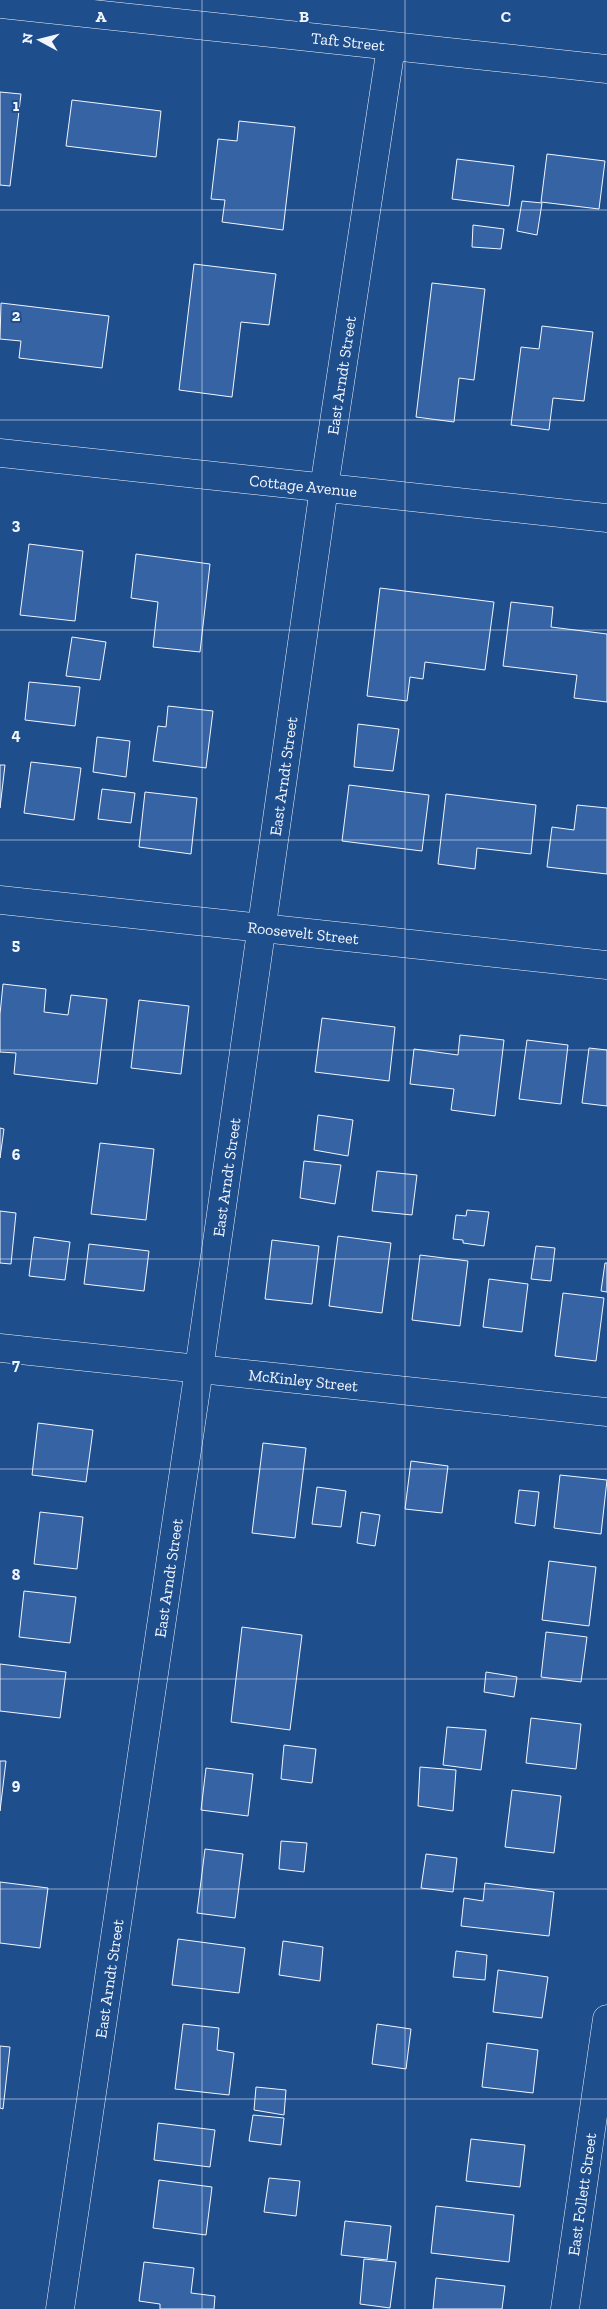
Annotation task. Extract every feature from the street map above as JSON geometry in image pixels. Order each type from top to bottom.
[{"type":"street","name":"Taft Street","points":[[0,4],[607,69]]},
{"type":"street","name":"East Arndt Street","points":[[60,2309],[199,1369],[324,488],[391,47]]},
{"type":"street","name":"Cottage Avenue","points":[[0,453],[607,518]]},
{"type":"street","name":"Roosevelt Street","points":[[0,900],[607,965]]},
{"type":"street","name":"McKinley Street","points":[[0,1348],[607,1412]]},
{"type":"street","name":"East Follett Street","points":[[565,2309],[607,2020]]},
{"type":"building","points":[[0,92],[21,94],[10,186],[0,185]]},
{"type":"building","points":[[72,100],[161,111],[156,157],[66,146]]},
{"type":"building","points":[[239,121],[295,127],[283,230],[222,222],[225,200],[211,199],[218,139],[237,141]]},
{"type":"building","points":[[547,154],[605,161],[599,209],[541,202]]},
{"type":"building","points":[[457,159],[514,166],[509,206],[452,199]]},
{"type":"building","points":[[522,201],[542,203],[537,235],[517,231]]},
{"type":"building","points":[[473,225],[504,229],[501,249],[472,247]]},
{"type":"building","points":[[194,264],[276,274],[269,325],[241,322],[232,397],[179,390]]},
{"type":"building","points":[[432,283],[485,289],[474,380],[459,378],[454,422],[416,417]]},
{"type":"building","points":[[1,303],[109,316],[102,368],[19,358],[21,341],[0,339]]},
{"type":"building","points":[[542,326],[593,332],[584,401],[553,398],[549,430],[511,425],[521,347],[539,349]]},
{"type":"building","points":[[29,544],[83,551],[75,621],[20,615]]},
{"type":"building","points":[[136,554],[210,564],[200,652],[153,647],[158,602],[131,598]]},
{"type":"building","points":[[380,588],[494,602],[485,670],[425,662],[423,679],[410,677],[407,701],[367,696]]},
{"type":"building","points":[[511,602],[553,607],[551,627],[607,634],[607,702],[574,698],[577,675],[503,666]]},
{"type":"building","points":[[72,637],[106,642],[100,680],[66,676]]},
{"type":"building","points":[[29,682],[80,687],[75,726],[25,720]]},
{"type":"building","points":[[168,706],[213,711],[206,768],[153,761],[158,726],[166,727]]},
{"type":"building","points":[[358,724],[399,729],[393,771],[354,767]]},
{"type":"building","points":[[97,737],[130,741],[126,777],[93,772]]},
{"type":"building","points":[[31,762],[81,768],[74,820],[24,813]]},
{"type":"building","points":[[0,765],[5,765],[0,808]]},
{"type":"building","points":[[349,785],[429,795],[422,851],[342,841]]},
{"type":"building","points":[[102,789],[135,793],[131,823],[98,819]]},
{"type":"building","points":[[145,792],[197,798],[191,854],[139,847]]},
{"type":"building","points":[[446,794],[536,805],[531,854],[477,848],[475,869],[438,864]]},
{"type":"building","points":[[577,805],[607,808],[607,874],[547,867],[552,827],[574,830]]},
{"type":"building","points":[[3,984],[46,989],[44,1012],[68,1015],[71,995],[107,999],[97,1084],[14,1074],[16,1053],[0,1052],[0,1014]]},
{"type":"building","points":[[139,1000],[189,1006],[181,1074],[131,1068]]},
{"type":"building","points":[[322,1018],[395,1027],[389,1081],[315,1072]]},
{"type":"building","points":[[460,1035],[504,1040],[495,1116],[451,1110],[454,1089],[410,1084],[414,1049],[458,1055]]},
{"type":"building","points":[[527,1040],[568,1045],[561,1104],[519,1099]]},
{"type":"building","points":[[589,1048],[607,1050],[607,1106],[582,1103]]},
{"type":"building","points":[[318,1115],[353,1120],[348,1156],[314,1150]]},
{"type":"building","points":[[0,1128],[4,1129],[0,1158]]},
{"type":"building","points":[[100,1143],[154,1149],[146,1220],[91,1214]]},
{"type":"building","points":[[304,1161],[341,1165],[335,1204],[300,1198]]},
{"type":"building","points":[[377,1171],[417,1175],[412,1215],[372,1211]]},
{"type":"building","points":[[467,1210],[489,1212],[484,1246],[463,1243],[463,1240],[453,1239],[456,1215],[466,1216]]},
{"type":"building","points":[[0,1211],[16,1213],[11,1264],[0,1263]]},
{"type":"building","points":[[338,1236],[391,1243],[382,1313],[329,1306]]},
{"type":"building","points":[[34,1237],[70,1242],[65,1280],[29,1276]]},
{"type":"building","points":[[272,1240],[319,1246],[312,1304],[265,1299]]},
{"type":"building","points":[[89,1244],[149,1251],[144,1291],[84,1284]]},
{"type":"building","points":[[536,1246],[555,1248],[551,1281],[531,1279]]},
{"type":"building","points":[[420,1255],[468,1261],[460,1326],[412,1320]]},
{"type":"building","points":[[605,1263],[607,1263],[607,1292],[601,1291]]},
{"type":"building","points":[[489,1279],[528,1284],[522,1332],[483,1327]]},
{"type":"building","points":[[563,1293],[604,1298],[596,1361],[555,1356]]},
{"type":"building","points":[[38,1423],[93,1430],[86,1482],[32,1475]]},
{"type":"building","points":[[263,1443],[306,1448],[295,1538],[252,1533]]},
{"type":"building","points":[[411,1461],[448,1466],[442,1513],[405,1509]]},
{"type":"building","points":[[560,1475],[607,1480],[601,1534],[554,1528]]},
{"type":"building","points":[[317,1487],[346,1491],[341,1527],[312,1524]]},
{"type":"building","points":[[519,1490],[539,1492],[535,1526],[515,1523]]},
{"type":"building","points":[[40,1512],[83,1517],[77,1569],[34,1564]]},
{"type":"building","points":[[361,1512],[380,1515],[375,1546],[357,1543]]},
{"type":"building","points":[[549,1561],[596,1567],[589,1626],[542,1620]]},
{"type":"building","points":[[24,1591],[76,1597],[70,1643],[19,1637]]},
{"type":"building","points":[[242,1627],[302,1635],[290,1730],[231,1722]]},
{"type":"building","points":[[546,1632],[587,1637],[581,1682],[541,1677]]},
{"type":"building","points":[[0,1664],[66,1672],[60,1718],[0,1711]]},
{"type":"building","points":[[486,1672],[517,1677],[514,1697],[484,1692]]},
{"type":"building","points":[[531,1718],[581,1724],[576,1769],[526,1763]]},
{"type":"building","points":[[447,1727],[486,1730],[481,1770],[443,1765]]},
{"type":"building","points":[[284,1745],[316,1749],[312,1783],[281,1779]]},
{"type":"building","points":[[0,1761],[6,1761],[0,1811]]},
{"type":"building","points":[[420,1767],[456,1770],[453,1811],[418,1806]]},
{"type":"building","points":[[206,1768],[253,1774],[248,1816],[201,1810]]},
{"type":"building","points":[[512,1790],[561,1796],[554,1853],[505,1847]]},
{"type":"building","points":[[281,1841],[307,1843],[304,1872],[279,1869]]},
{"type":"building","points":[[205,1849],[243,1854],[235,1918],[197,1913]]},
{"type":"building","points":[[426,1854],[457,1858],[453,1892],[421,1888]]},
{"type":"building","points":[[0,1882],[48,1888],[40,1948],[0,1943]]},
{"type":"building","points":[[485,1883],[554,1892],[549,1936],[461,1926],[464,1898],[483,1901]]},
{"type":"building","points":[[178,1939],[245,1948],[239,1993],[172,1985]]},
{"type":"building","points":[[283,1941],[323,1947],[320,1981],[279,1975]]},
{"type":"building","points":[[456,1951],[487,1955],[485,1980],[453,1977]]},
{"type":"building","points":[[498,1970],[548,1977],[542,2018],[493,2012]]},
{"type":"building","points":[[183,2024],[219,2028],[217,2050],[234,2053],[229,2095],[175,2089]]},
{"type":"building","points":[[377,2024],[411,2029],[406,2069],[372,2064]]},
{"type":"building","points":[[487,2043],[538,2050],[533,2093],[482,2087]]},
{"type":"building","points":[[0,2046],[10,2047],[3,2109],[0,2108]]},
{"type":"building","points":[[256,2087],[286,2090],[284,2115],[254,2110]]},
{"type":"building","points":[[253,2115],[284,2118],[281,2145],[249,2141]]},
{"type":"building","points":[[158,2123],[215,2130],[210,2167],[154,2160]]},
{"type":"building","points":[[471,2139],[525,2145],[520,2187],[466,2181]]},
{"type":"building","points":[[269,2178],[300,2181],[296,2216],[264,2212]]},
{"type":"building","points":[[159,2180],[212,2187],[206,2235],[153,2228]]},
{"type":"building","points":[[436,2206],[514,2215],[509,2262],[431,2253]]},
{"type":"building","points":[[345,2221],[391,2226],[387,2260],[341,2255]]},
{"type":"building","points":[[364,2259],[396,2262],[390,2308],[360,2304]]},
{"type":"building","points":[[144,2262],[194,2268],[191,2293],[215,2296],[214,2309],[160,2309],[160,2304],[139,2301]]},
{"type":"building","points":[[436,2278],[505,2286],[502,2309],[433,2309]]}]
